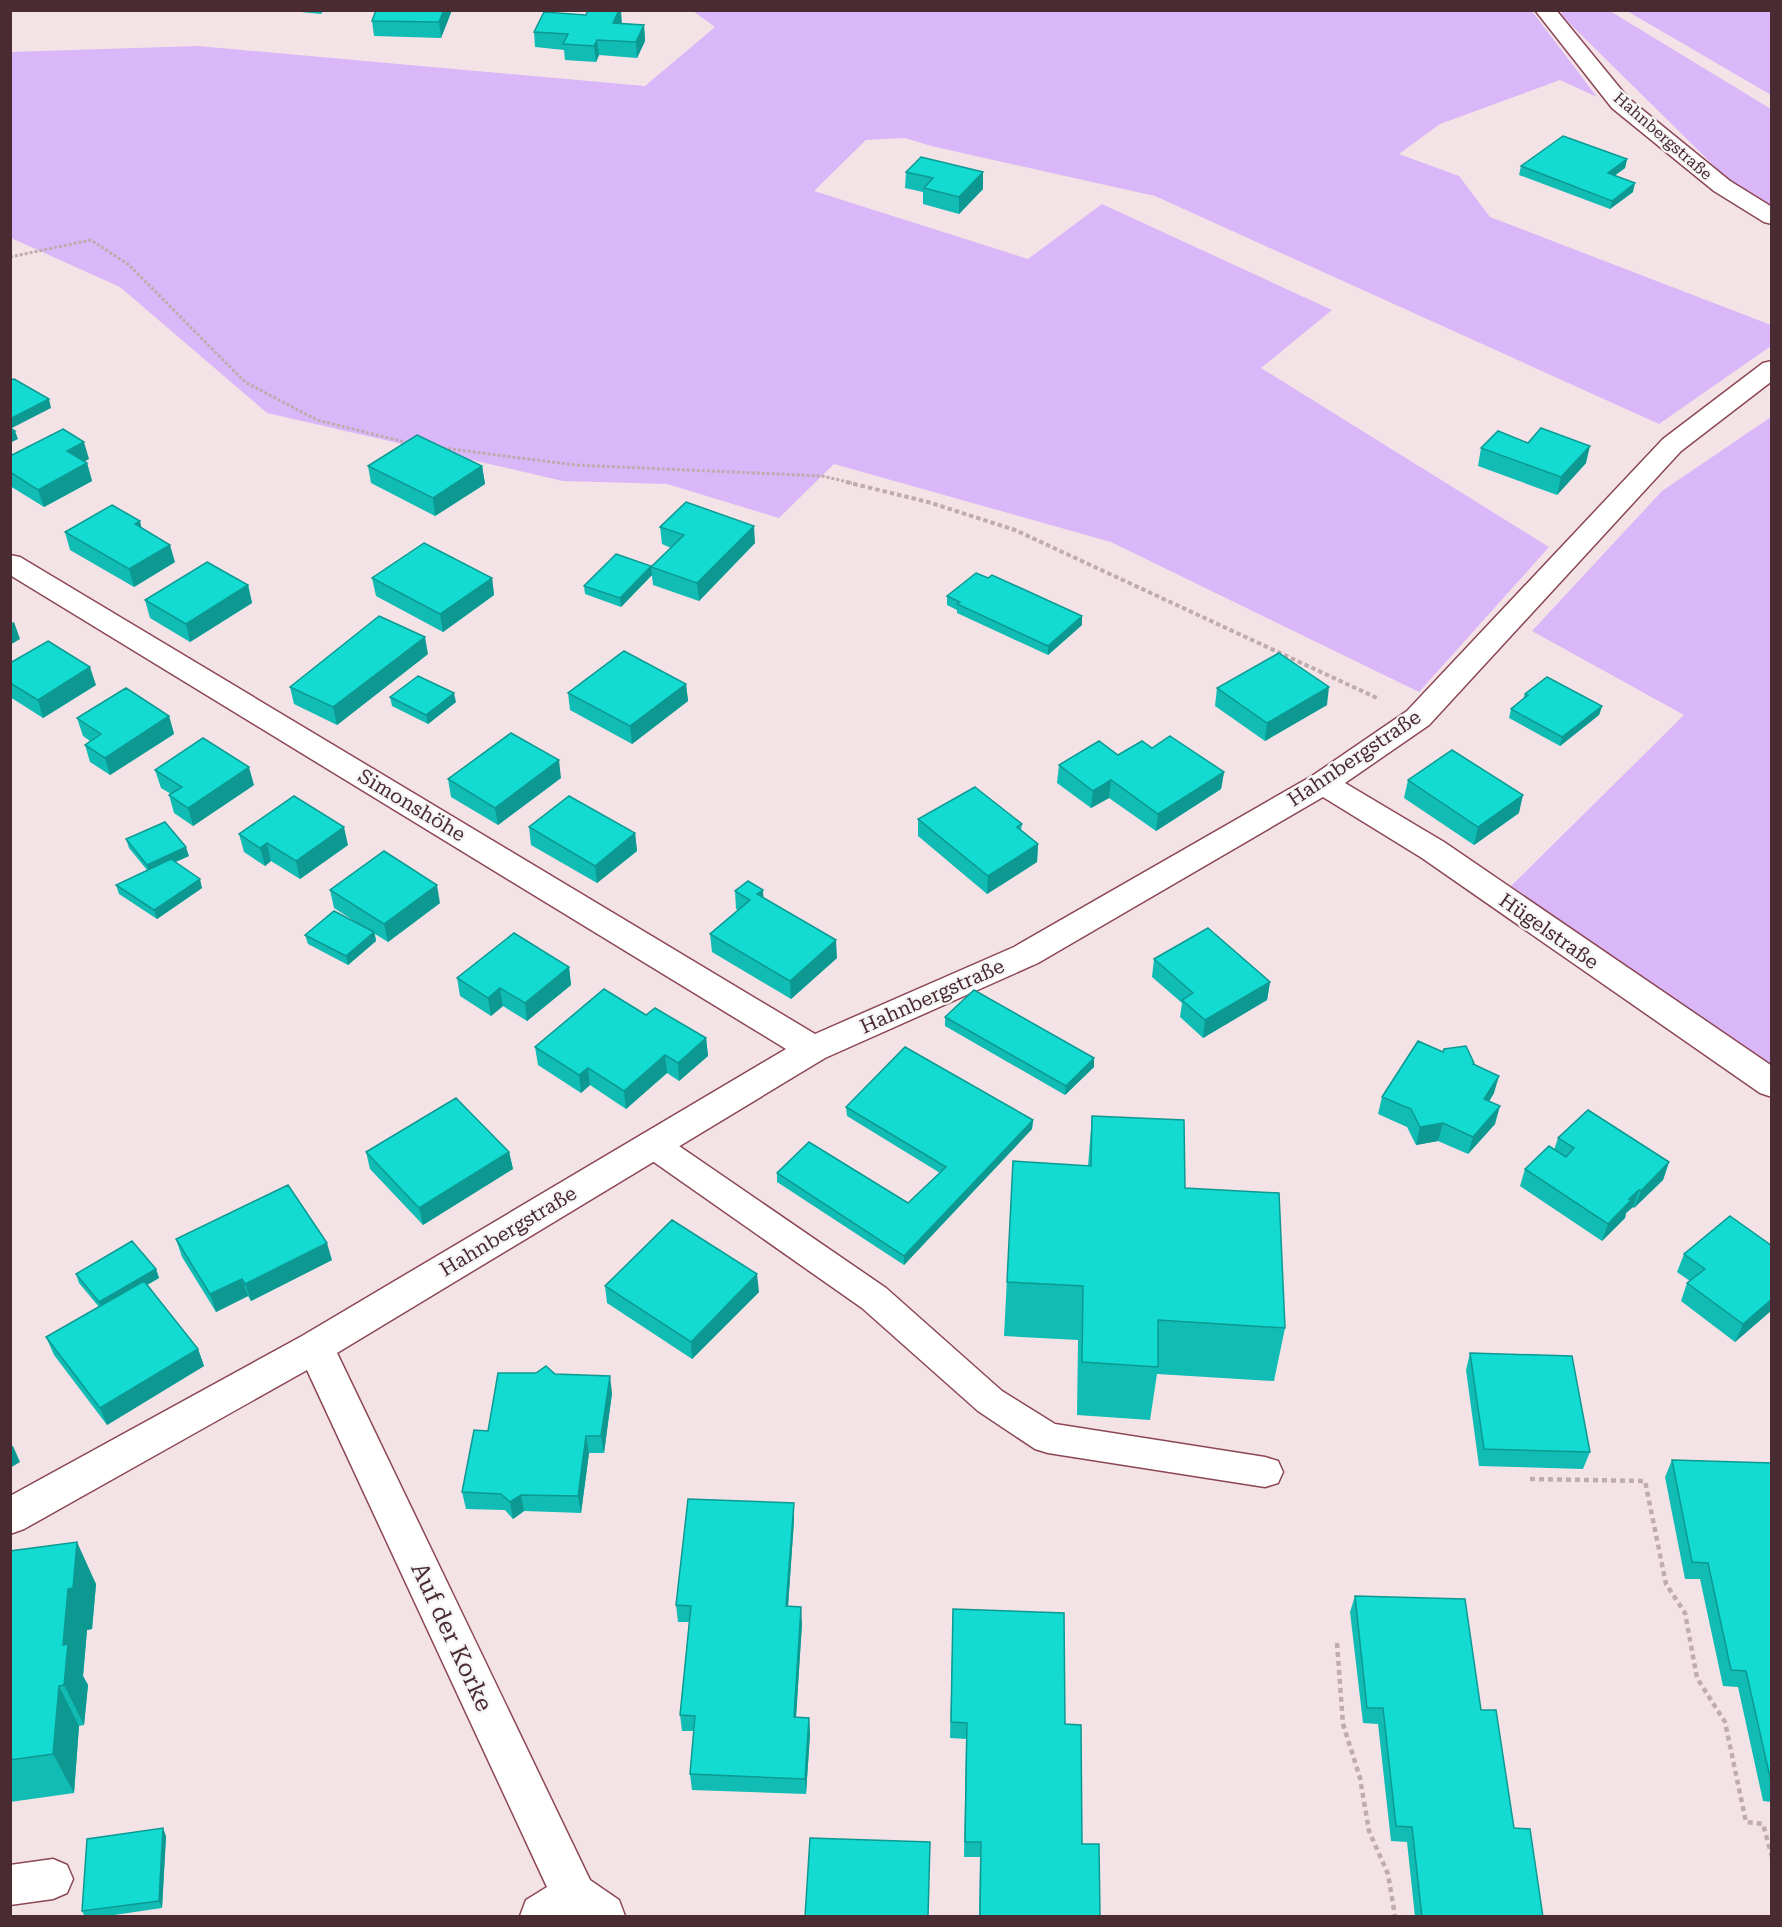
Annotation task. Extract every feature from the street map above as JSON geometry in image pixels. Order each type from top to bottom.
[{"type":"street","name":"Hahnbergstraße","points":[[1545,10],[1620,103],[1722,186],[1772,217]]},
{"type":"street","name":"Hahnbergstraße","points":[[10,1517],[315,1347],[813,1048],[1026,955],[1323,783],[1418,718],[1672,445],[1772,368]]},
{"type":"street","name":"Simonshöhe","points":[[10,563],[813,1048]]},
{"type":"street","name":"Hügelstraße","points":[[1323,783],[1433,850],[1772,1084]]},
{"type":"street","name":"Auf der Korke","points":[[315,1347],[573,1910]]},
{"type":"lane","points":[[652,1144],[874,1298],[990,1401],[1048,1438],[1265,1472]]},
{"type":"lane","points":[[10,1885],[53,1879]]},
{"type":"path","points":[[10,257],[91,240],[129,265],[245,382],[317,420],[416,445]]},
{"type":"path","points":[[438,448],[575,465],[822,476],[928,502],[1015,530],[1418,718]]},
{"type":"path","points":[[1530,1479],[1646,1481],[1666,1584],[1685,1613],[1697,1678],[1725,1722],[1746,1822],[1764,1824],[1772,1857]]},
{"type":"path","points":[[1337,1643],[1343,1724],[1360,1778],[1369,1831],[1388,1874],[1395,1917]]},
{"type":"shaded area","points":[[693,11],[1532,11],[1597,97],[1560,80],[1440,124],[1399,154],[1459,176],[1490,217],[1771,325],[1771,346],[1659,424],[1155,196],[931,146],[905,138],[866,140],[814,191],[1028,259],[1102,204],[1332,310],[1261,368],[1549,547],[1419,692],[1111,542],[834,464],[779,518],[667,484],[563,481],[267,413],[120,287],[11,238],[10,52],[198,46],[645,86],[715,27]]},
{"type":"shaded area","points":[[1564,11],[1610,11],[1771,109],[1771,222],[1560,14]]},
{"type":"shaded area","points":[[1627,11],[1771,11],[1771,95]]},
{"type":"shaded area","points":[[1771,417],[1771,1067],[1511,886],[1684,715],[1532,631],[1662,491]]},
{"type":"building","points":[[376,10],[444,10],[439,22],[372,21]]},
{"type":"building","points":[[588,10],[619,10],[613,23],[644,25],[636,42],[597,40],[594,46],[563,44],[568,34],[534,32],[544,12],[586,15]]},
{"type":"building","points":[[1563,136],[1627,159],[1608,173],[1635,183],[1612,201],[1521,166]]},
{"type":"building","points":[[921,157],[983,172],[959,197],[924,188],[933,178],[906,172]]},
{"type":"building","points":[[14,379],[49,399],[10,419],[10,380]]},
{"type":"building","points":[[1541,428],[1590,446],[1561,477],[1481,448],[1498,431],[1528,443]]},
{"type":"building","points":[[63,429],[84,442],[67,451],[87,463],[38,490],[10,472],[10,456]]},
{"type":"building","points":[[417,435],[482,466],[433,498],[368,466]]},
{"type":"building","points":[[686,502],[754,526],[697,583],[651,567],[684,535],[660,527]]},
{"type":"building","points":[[112,505],[140,521],[135,524],[170,545],[129,569],[65,532]]},
{"type":"building","points":[[424,543],[492,578],[440,614],[372,578]]},
{"type":"building","points":[[616,554],[651,566],[620,598],[584,586]]},
{"type":"building","points":[[207,562],[248,585],[186,624],[145,600]]},
{"type":"building","points":[[976,573],[988,578],[992,575],[1082,616],[1048,646],[957,604],[960,602],[947,596]]},
{"type":"building","points":[[379,616],[425,637],[333,707],[290,687]]},
{"type":"building","points":[[48,641],[90,667],[38,700],[10,683],[10,663]]},
{"type":"building","points":[[624,651],[686,684],[630,726],[568,693]]},
{"type":"building","points":[[1279,653],[1329,687],[1267,723],[1217,688]]},
{"type":"building","points":[[418,676],[454,693],[426,715],[390,697]]},
{"type":"building","points":[[1547,677],[1602,706],[1562,737],[1511,709],[1528,695],[1525,694]]},
{"type":"building","points":[[126,688],[169,716],[105,758],[85,745],[101,734],[77,718]]},
{"type":"building","points":[[511,733],[559,760],[495,808],[448,779]]},
{"type":"building","points":[[1170,736],[1224,772],[1158,814],[1111,780],[1093,791],[1059,765],[1099,741],[1118,755],[1142,741],[1152,748]]},
{"type":"building","points":[[203,738],[249,767],[188,808],[169,795],[182,787],[155,770]]},
{"type":"building","points":[[1452,750],[1523,795],[1478,827],[1408,780]]},
{"type":"building","points":[[975,787],[1022,824],[1017,827],[1038,844],[988,876],[918,819]]},
{"type":"building","points":[[294,796],[344,827],[296,861],[267,843],[260,848],[239,834]]},
{"type":"building","points":[[569,796],[635,833],[595,866],[529,827]]},
{"type":"building","points":[[165,822],[186,847],[147,865],[126,839]]},
{"type":"building","points":[[384,851],[437,885],[384,924],[330,890]]},
{"type":"building","points":[[171,859],[200,879],[154,910],[116,885]]},
{"type":"building","points":[[748,881],[763,890],[757,894],[836,940],[790,981],[710,934],[750,900],[735,891]]},
{"type":"building","points":[[334,911],[374,932],[346,956],[305,935]]},
{"type":"building","points":[[1208,928],[1270,982],[1205,1020],[1182,1000],[1193,993],[1154,959]]},
{"type":"building","points":[[514,933],[569,967],[525,1003],[500,988],[488,998],[457,978]]},
{"type":"building","points":[[604,989],[646,1015],[655,1008],[706,1038],[678,1063],[665,1055],[624,1091],[588,1068],[579,1075],[535,1047]]},
{"type":"building","points":[[974,990],[1094,1058],[1066,1086],[945,1017]]},
{"type":"building","points":[[1418,1041],[1443,1052],[1444,1049],[1466,1046],[1473,1064],[1499,1076],[1484,1099],[1500,1106],[1473,1137],[1443,1123],[1420,1127],[1411,1109],[1382,1097]]},
{"type":"building","points":[[905,1047],[1033,1120],[904,1256],[777,1173],[809,1142],[908,1203],[946,1167],[846,1107]]},
{"type":"building","points":[[456,1098],[509,1152],[419,1208],[366,1152]]},
{"type":"building","points":[[1588,1110],[1669,1162],[1641,1191],[1639,1190],[1629,1199],[1631,1200],[1608,1224],[1525,1169],[1549,1146],[1566,1157],[1574,1148],[1558,1138]]},
{"type":"building","points":[[1092,1116],[1184,1120],[1185,1188],[1279,1193],[1285,1328],[1158,1320],[1158,1367],[1082,1362],[1083,1286],[1007,1282],[1013,1161],[1091,1166]]},
{"type":"building","points":[[288,1185],[327,1243],[245,1284],[242,1279],[210,1294],[176,1239]]},
{"type":"building","points":[[1730,1216],[1772,1246],[1772,1299],[1743,1324],[1687,1283],[1705,1269],[1684,1254]]},
{"type":"building","points":[[672,1220],[757,1274],[691,1342],[605,1286]]},
{"type":"building","points":[[132,1241],[156,1269],[99,1302],[76,1274]]},
{"type":"building","points":[[144,1281],[198,1349],[100,1408],[46,1337]]},
{"type":"building","points":[[1470,1353],[1572,1356],[1590,1452],[1484,1449]]},
{"type":"building","points":[[546,1366],[555,1374],[610,1376],[601,1436],[586,1436],[578,1496],[521,1495],[510,1502],[501,1494],[462,1492],[474,1430],[488,1431],[498,1373],[536,1373]]},
{"type":"building","points":[[1672,1460],[1772,1463],[1772,1786],[1746,1671],[1731,1670],[1708,1563],[1692,1562]]},
{"type":"building","points":[[688,1499],[794,1503],[786,1606],[801,1607],[794,1717],[809,1718],[805,1779],[690,1774],[695,1716],[680,1715],[691,1606],[676,1605]]},
{"type":"building","points":[[77,1542],[73,1588],[68,1589],[63,1645],[68,1644],[64,1685],[59,1686],[53,1754],[10,1760],[10,1551]]},
{"type":"building","points":[[1355,1596],[1465,1599],[1481,1710],[1496,1710],[1514,1828],[1530,1829],[1543,1917],[1422,1917],[1412,1827],[1396,1826],[1383,1708],[1367,1708]]},
{"type":"building","points":[[953,1609],[1064,1613],[1065,1724],[1081,1725],[1082,1844],[1099,1844],[1100,1917],[980,1917],[981,1842],[965,1842],[967,1723],[951,1722]]},
{"type":"building","points":[[163,1828],[159,1901],[82,1911],[87,1839]]},
{"type":"building","points":[[810,1838],[930,1842],[928,1917],[805,1917]]}]
